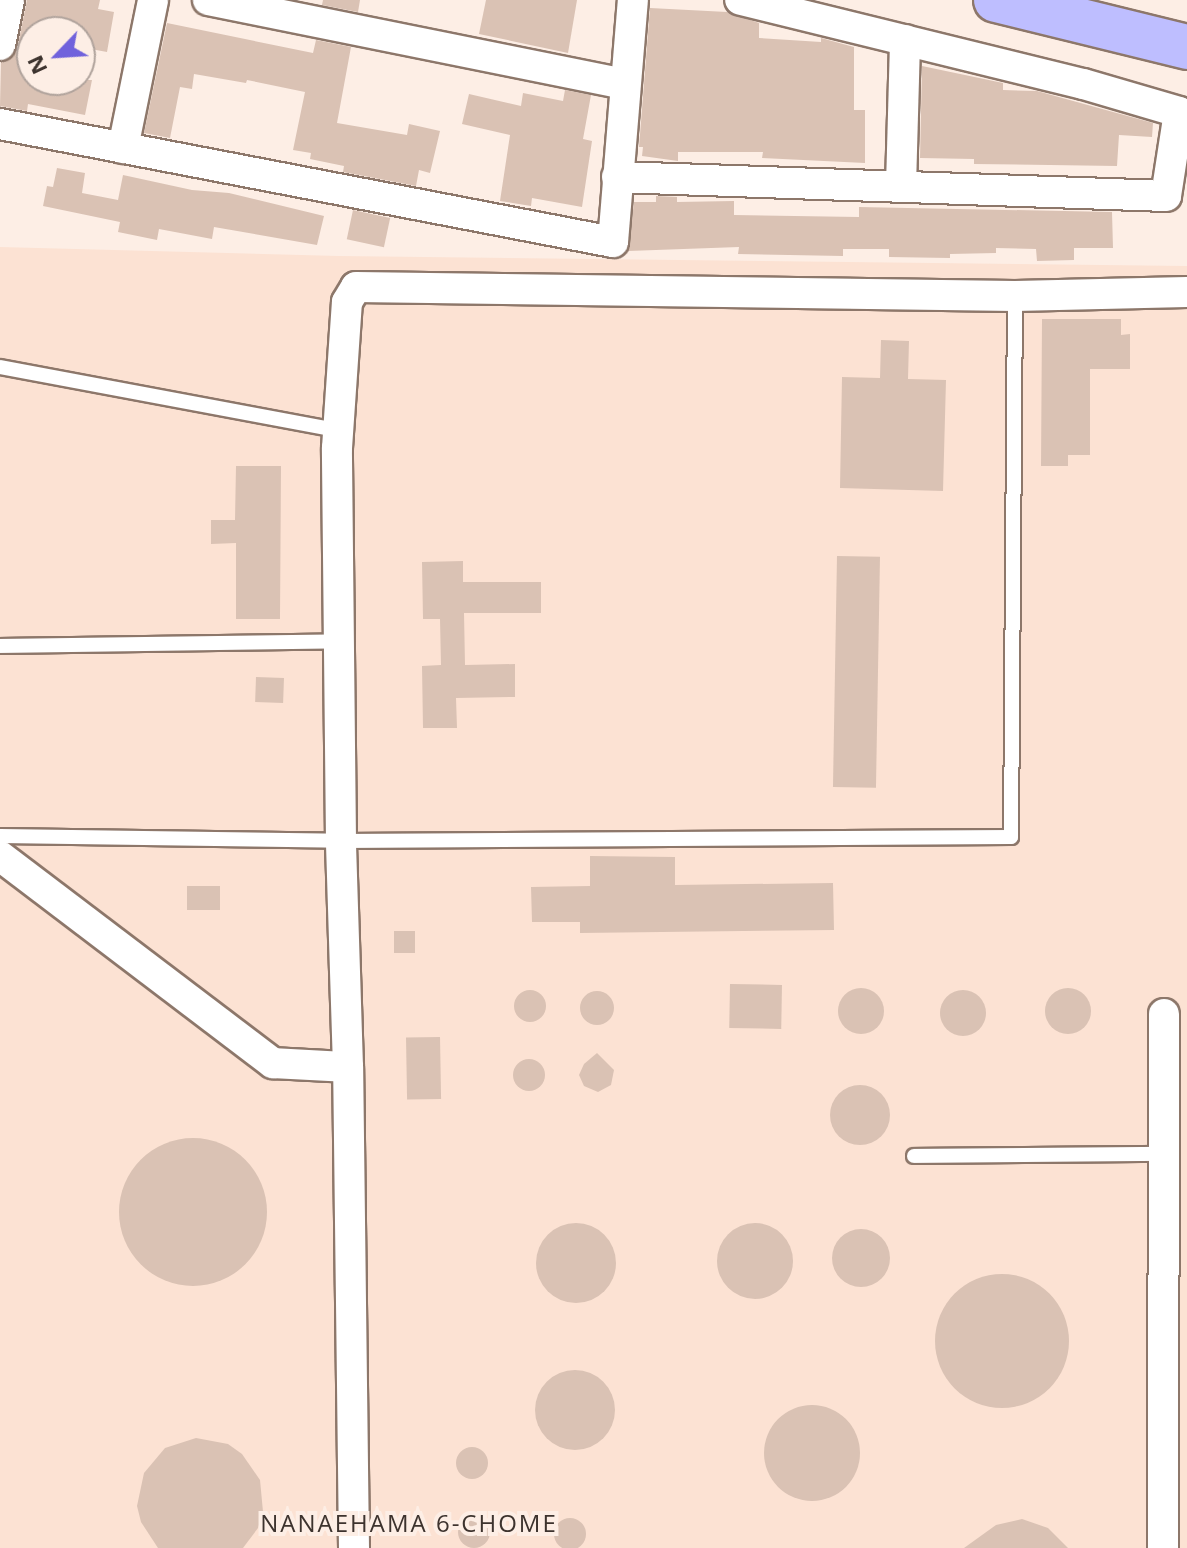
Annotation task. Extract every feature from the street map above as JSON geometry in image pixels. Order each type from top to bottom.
[{"type":"highway","points":[[996,0],[1167,42]]},
{"type":"street","points":[[0,45],[9,0]]},
{"type":"street","points":[[123,148],[153,0]]},
{"type":"street","points":[[208,0],[625,84]]},
{"type":"street","points":[[0,124],[613,242],[633,0]]},
{"type":"street","points":[[617,177],[1166,196],[1179,112],[740,0]]},
{"type":"street","points":[[901,186],[905,40]]},
{"type":"street","points":[[354,1548],[348,1067],[341,841],[338,430],[347,302],[356,287],[1015,296],[1187,292]]},
{"type":"street","points":[[0,856],[273,1063],[348,1067]]},
{"type":"street","points":[[1163,1548],[1164,1014]]},
{"type":"lane","points":[[0,836],[341,841],[1011,837],[1015,296]]},
{"type":"lane","points":[[0,367],[338,430]]},
{"type":"lane","points":[[0,646],[340,641]]},
{"type":"lane","points":[[914,1156],[1164,1154]]},
{"type":"shaded area","points":[[0,247],[339,256],[1187,266],[1187,1548],[0,1548]]},
{"type":"building","points":[[27,0],[100,0],[98,9],[114,12],[107,52],[96,50],[96,16],[24,16]]},
{"type":"building","points":[[323,0],[360,0],[358,12],[322,5]]},
{"type":"building","points":[[486,0],[577,0],[568,53],[479,34]]},
{"type":"building","points":[[650,8],[727,12],[759,23],[759,38],[821,42],[821,38],[854,47],[854,110],[865,110],[865,163],[762,158],[763,152],[678,152],[678,161],[642,156],[643,147],[639,147]]},
{"type":"building","points":[[167,23],[313,53],[316,40],[351,47],[337,123],[407,135],[409,124],[440,131],[430,173],[419,170],[416,186],[343,172],[344,166],[310,159],[311,153],[293,150],[305,92],[247,80],[246,83],[194,74],[192,89],[180,87],[170,138],[144,133]]},
{"type":"building","points":[[16,51],[16,96],[89,96],[85,115],[28,104],[27,111],[0,106],[1,62],[13,57]]},
{"type":"building","points":[[922,66],[1003,83],[1003,90],[1037,91],[1153,123],[1152,137],[1119,135],[1117,166],[974,164],[974,159],[920,158]]},
{"type":"building","points":[[565,90],[591,95],[583,139],[592,141],[582,207],[532,198],[531,206],[500,201],[510,135],[462,124],[469,94],[521,106],[523,93],[563,101]]},
{"type":"building","points":[[57,168],[85,173],[82,193],[118,200],[123,175],[192,190],[229,193],[324,216],[317,245],[214,227],[212,239],[159,229],[157,240],[118,232],[120,222],[43,206],[47,186],[53,187]]},
{"type":"building","points":[[656,196],[677,197],[677,202],[734,201],[734,215],[859,217],[859,207],[1112,212],[1113,248],[1074,248],[1074,260],[1037,261],[1036,249],[996,248],[996,253],[950,254],[950,258],[889,257],[889,249],[843,249],[843,256],[738,254],[739,247],[628,251],[634,202],[656,202]]},
{"type":"building","points":[[353,210],[390,218],[384,247],[347,239]]},
{"type":"building","points":[[1042,319],[1121,319],[1121,335],[1130,334],[1130,369],[1090,369],[1090,455],[1068,455],[1068,466],[1041,466]]},
{"type":"building","points":[[881,340],[909,341],[908,379],[946,380],[943,491],[840,488],[842,377],[880,378]]},
{"type":"building","points":[[236,466],[281,466],[280,619],[236,619],[236,543],[211,544],[211,520],[235,520]]},
{"type":"building","points":[[837,556],[880,557],[876,788],[833,787]]},
{"type":"building","points":[[463,561],[463,582],[541,582],[541,613],[464,613],[465,665],[515,664],[515,697],[456,698],[457,728],[423,728],[422,666],[441,665],[440,619],[423,619],[422,562]]},
{"type":"building","points":[[256,677],[284,678],[283,703],[255,702]]},
{"type":"building","points":[[590,856],[675,857],[675,885],[833,883],[834,930],[580,933],[580,922],[532,922],[531,887],[590,886]]},
{"type":"building","points":[[187,886],[220,886],[220,910],[187,910]]},
{"type":"building","points":[[394,931],[415,931],[415,953],[394,953]]},
{"type":"building","points":[[730,984],[782,985],[781,1029],[729,1028]]},
{"type":"building","points":[[861,988],[878,994],[884,1011],[878,1028],[861,1034],[844,1028],[838,1011],[844,994]]},
{"type":"building","points":[[1068,988],[1084,995],[1091,1011],[1084,1027],[1068,1034],[1052,1027],[1045,1011],[1052,995]]},
{"type":"building","points":[[530,990],[541,995],[546,1006],[541,1017],[530,1022],[519,1017],[514,1006],[519,995]]},
{"type":"building","points":[[963,990],[980,996],[986,1013],[980,1030],[963,1036],[946,1030],[940,1013],[946,996]]},
{"type":"building","points":[[597,991],[609,996],[614,1008],[609,1020],[597,1025],[585,1020],[580,1008],[585,996]]},
{"type":"building","points":[[440,1037],[441,1099],[407,1100],[406,1038]]},
{"type":"building","points":[[597,1053],[614,1070],[611,1085],[598,1092],[584,1086],[579,1075],[584,1064]]},
{"type":"building","points":[[529,1059],[541,1063],[545,1075],[541,1087],[529,1091],[517,1087],[513,1075],[517,1063]]},
{"type":"building","points":[[860,1085],[872,1087],[881,1094],[888,1103],[888,1127],[881,1136],[872,1143],[860,1145],[848,1143],[839,1136],[832,1127],[830,1115],[832,1103],[839,1094],[848,1087]]},
{"type":"building","points":[[193,1138],[221,1144],[245,1160],[261,1184],[267,1212],[261,1240],[245,1264],[221,1280],[193,1286],[165,1280],[141,1264],[125,1240],[119,1212],[125,1184],[141,1160],[165,1144]]},
{"type":"building","points":[[576,1223],[591,1226],[604,1235],[613,1248],[616,1263],[613,1278],[604,1291],[591,1300],[576,1303],[561,1300],[548,1291],[539,1278],[536,1263],[539,1248],[548,1235],[561,1226]]},
{"type":"building","points":[[755,1223],[770,1226],[782,1234],[790,1246],[793,1261],[790,1276],[782,1288],[770,1296],[755,1299],[740,1296],[728,1288],[720,1276],[717,1261],[720,1246],[728,1234],[740,1226]]},
{"type":"building","points":[[861,1229],[882,1237],[890,1258],[882,1279],[861,1287],[840,1279],[832,1258],[840,1237]]},
{"type":"building","points":[[1002,1274],[1028,1279],[1049,1294],[1064,1315],[1069,1341],[1064,1367],[1049,1388],[1028,1403],[1002,1408],[976,1403],[955,1388],[940,1367],[935,1341],[940,1315],[955,1294],[976,1279]]},
{"type":"building","points":[[567,1370],[583,1370],[604,1381],[615,1402],[615,1418],[604,1439],[583,1450],[567,1450],[553,1444],[541,1432],[535,1418],[535,1402],[541,1388],[553,1376]]},
{"type":"building","points":[[812,1405],[831,1408],[846,1419],[857,1434],[860,1453],[857,1472],[846,1487],[831,1498],[812,1501],[793,1498],[778,1487],[767,1472],[764,1453],[767,1434],[778,1419],[793,1408]]},
{"type":"building","points":[[196,1438],[228,1444],[242,1454],[260,1480],[263,1512],[258,1528],[243,1548],[158,1548],[141,1522],[137,1506],[144,1473],[165,1448]]},
{"type":"building","points":[[472,1447],[484,1451],[488,1463],[484,1475],[472,1479],[460,1475],[456,1463],[460,1451]]},
{"type":"building","points":[[474,1516],[486,1520],[490,1532],[486,1544],[474,1548],[462,1544],[458,1532],[462,1520]]},
{"type":"building","points":[[570,1518],[581,1523],[586,1534],[581,1545],[570,1550],[559,1545],[554,1534],[559,1523]]},
{"type":"building","points":[[1022,1519],[1048,1528],[1068,1548],[964,1548],[996,1525]]},
{"type":"district","name":"NANAEHAMA 6-CHOME","points":[[409,1523]]}]
